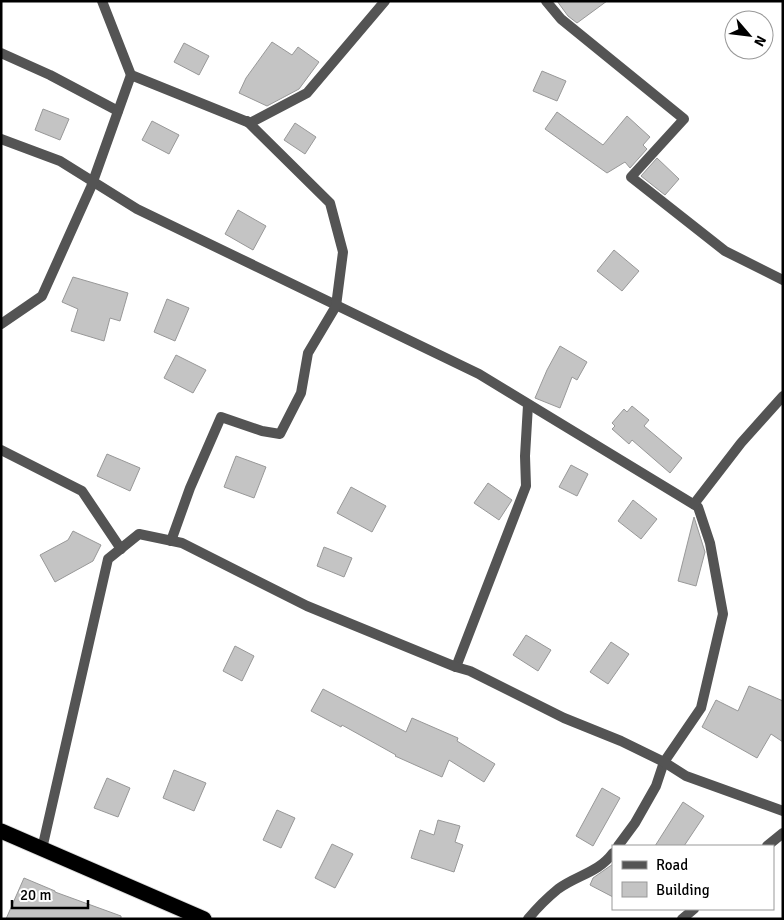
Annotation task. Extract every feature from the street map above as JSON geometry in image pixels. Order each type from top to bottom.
[{"type":"highway","points":[[1,831],[204,919]]},
{"type":"street","points":[[1,324],[42,296],[92,182],[131,75],[102,1]]},
{"type":"street","points":[[131,75],[250,123],[307,93],[385,1]]},
{"type":"street","points":[[546,1],[561,18],[684,119],[631,177],[725,251],[783,280]]},
{"type":"street","points":[[1,52],[50,75],[118,111]]},
{"type":"street","points":[[171,541],[190,488],[221,416],[262,431],[280,434],[301,393],[308,353],[336,306],[343,252],[330,203],[247,121]]},
{"type":"street","points":[[1,139],[60,161],[136,209],[479,374],[698,507],[710,543],[723,614],[701,708],[664,762],[656,786],[635,823],[619,845]]},
{"type":"street","points":[[694,504],[741,444],[783,396]]},
{"type":"street","points":[[456,667],[526,486],[525,456],[528,404]]},
{"type":"street","points":[[1,450],[82,491],[121,549]]},
{"type":"street","points":[[42,849],[108,559],[139,534],[182,543],[307,606],[470,671],[564,718],[621,741],[664,762],[686,776],[783,811]]},
{"type":"street","points":[[768,845],[783,833]]},
{"type":"street","points":[[528,919],[560,888],[600,866],[612,854]]},
{"type":"building","points":[[557,1],[607,1],[577,23],[568,16]]},
{"type":"building","points":[[272,42],[292,55],[298,47],[319,62],[299,89],[267,106],[239,93],[246,78]]},
{"type":"building","points":[[184,43],[209,56],[199,75],[174,62]]},
{"type":"building","points":[[542,71],[566,81],[557,101],[533,91]]},
{"type":"building","points":[[43,109],[69,119],[60,140],[35,130]]},
{"type":"building","points":[[557,112],[603,145],[627,116],[650,137],[643,145],[647,149],[630,168],[625,162],[607,173],[545,129]]},
{"type":"building","points":[[152,121],[179,135],[169,154],[142,140]]},
{"type":"building","points":[[295,123],[316,137],[305,154],[284,140]]},
{"type":"building","points":[[657,158],[679,179],[665,195],[641,176]]},
{"type":"building","points":[[238,210],[266,226],[253,250],[225,234]]},
{"type":"building","points":[[614,250],[639,271],[622,291],[597,271]]},
{"type":"building","points":[[73,277],[128,293],[120,321],[110,318],[104,341],[71,331],[78,309],[62,302]]},
{"type":"building","points":[[167,299],[189,308],[175,341],[154,332]]},
{"type":"building","points":[[560,346],[587,362],[577,380],[572,377],[560,408],[535,398]]},
{"type":"building","points":[[176,355],[206,370],[193,393],[164,378]]},
{"type":"building","points":[[632,406],[649,420],[644,426],[682,458],[670,473],[632,440],[629,444],[612,429],[615,426],[612,423],[624,409],[627,412]]},
{"type":"building","points":[[107,454],[140,468],[130,491],[97,476]]},
{"type":"building","points":[[236,456],[266,467],[254,498],[224,487]]},
{"type":"building","points":[[571,465],[588,474],[577,496],[559,487]]},
{"type":"building","points":[[488,483],[512,500],[499,520],[474,503]]},
{"type":"building","points":[[351,487],[386,506],[372,532],[337,513]]},
{"type":"building","points":[[633,500],[657,519],[641,539],[618,521]]},
{"type":"building","points":[[694,517],[705,552],[696,586],[678,581]]},
{"type":"building","points":[[73,531],[101,545],[93,561],[55,582],[40,555],[68,540]]},
{"type":"building","points":[[324,547],[352,558],[344,577],[317,566]]},
{"type":"building","points":[[526,635],[551,650],[538,671],[513,655]]},
{"type":"building","points":[[611,642],[629,654],[608,684],[590,672]]},
{"type":"building","points":[[235,646],[254,656],[242,681],[223,671]]},
{"type":"building","points":[[749,686],[783,701],[783,742],[771,734],[757,758],[702,727],[716,700],[738,711]]},
{"type":"building","points":[[323,689],[406,732],[412,718],[458,738],[457,741],[495,764],[484,782],[449,760],[442,777],[395,756],[342,725],[341,727],[311,711]]},
{"type":"building","points":[[174,770],[206,783],[194,811],[163,798]]},
{"type":"building","points":[[107,778],[130,788],[118,817],[94,808]]},
{"type":"building","points":[[602,788],[620,798],[593,846],[576,836]]},
{"type":"building","points":[[683,802],[704,816],[685,845],[656,845]]},
{"type":"building","points":[[277,810],[295,818],[281,848],[263,840]]},
{"type":"building","points":[[438,820],[460,826],[455,842],[463,845],[454,872],[411,858],[420,830],[434,835]]},
{"type":"building","points":[[332,844],[353,854],[335,888],[315,878]]},
{"type":"building","points":[[612,865],[612,896],[590,885],[593,878]]},
{"type":"building","points":[[24,878],[55,892],[121,916],[121,919],[6,919]]}]
